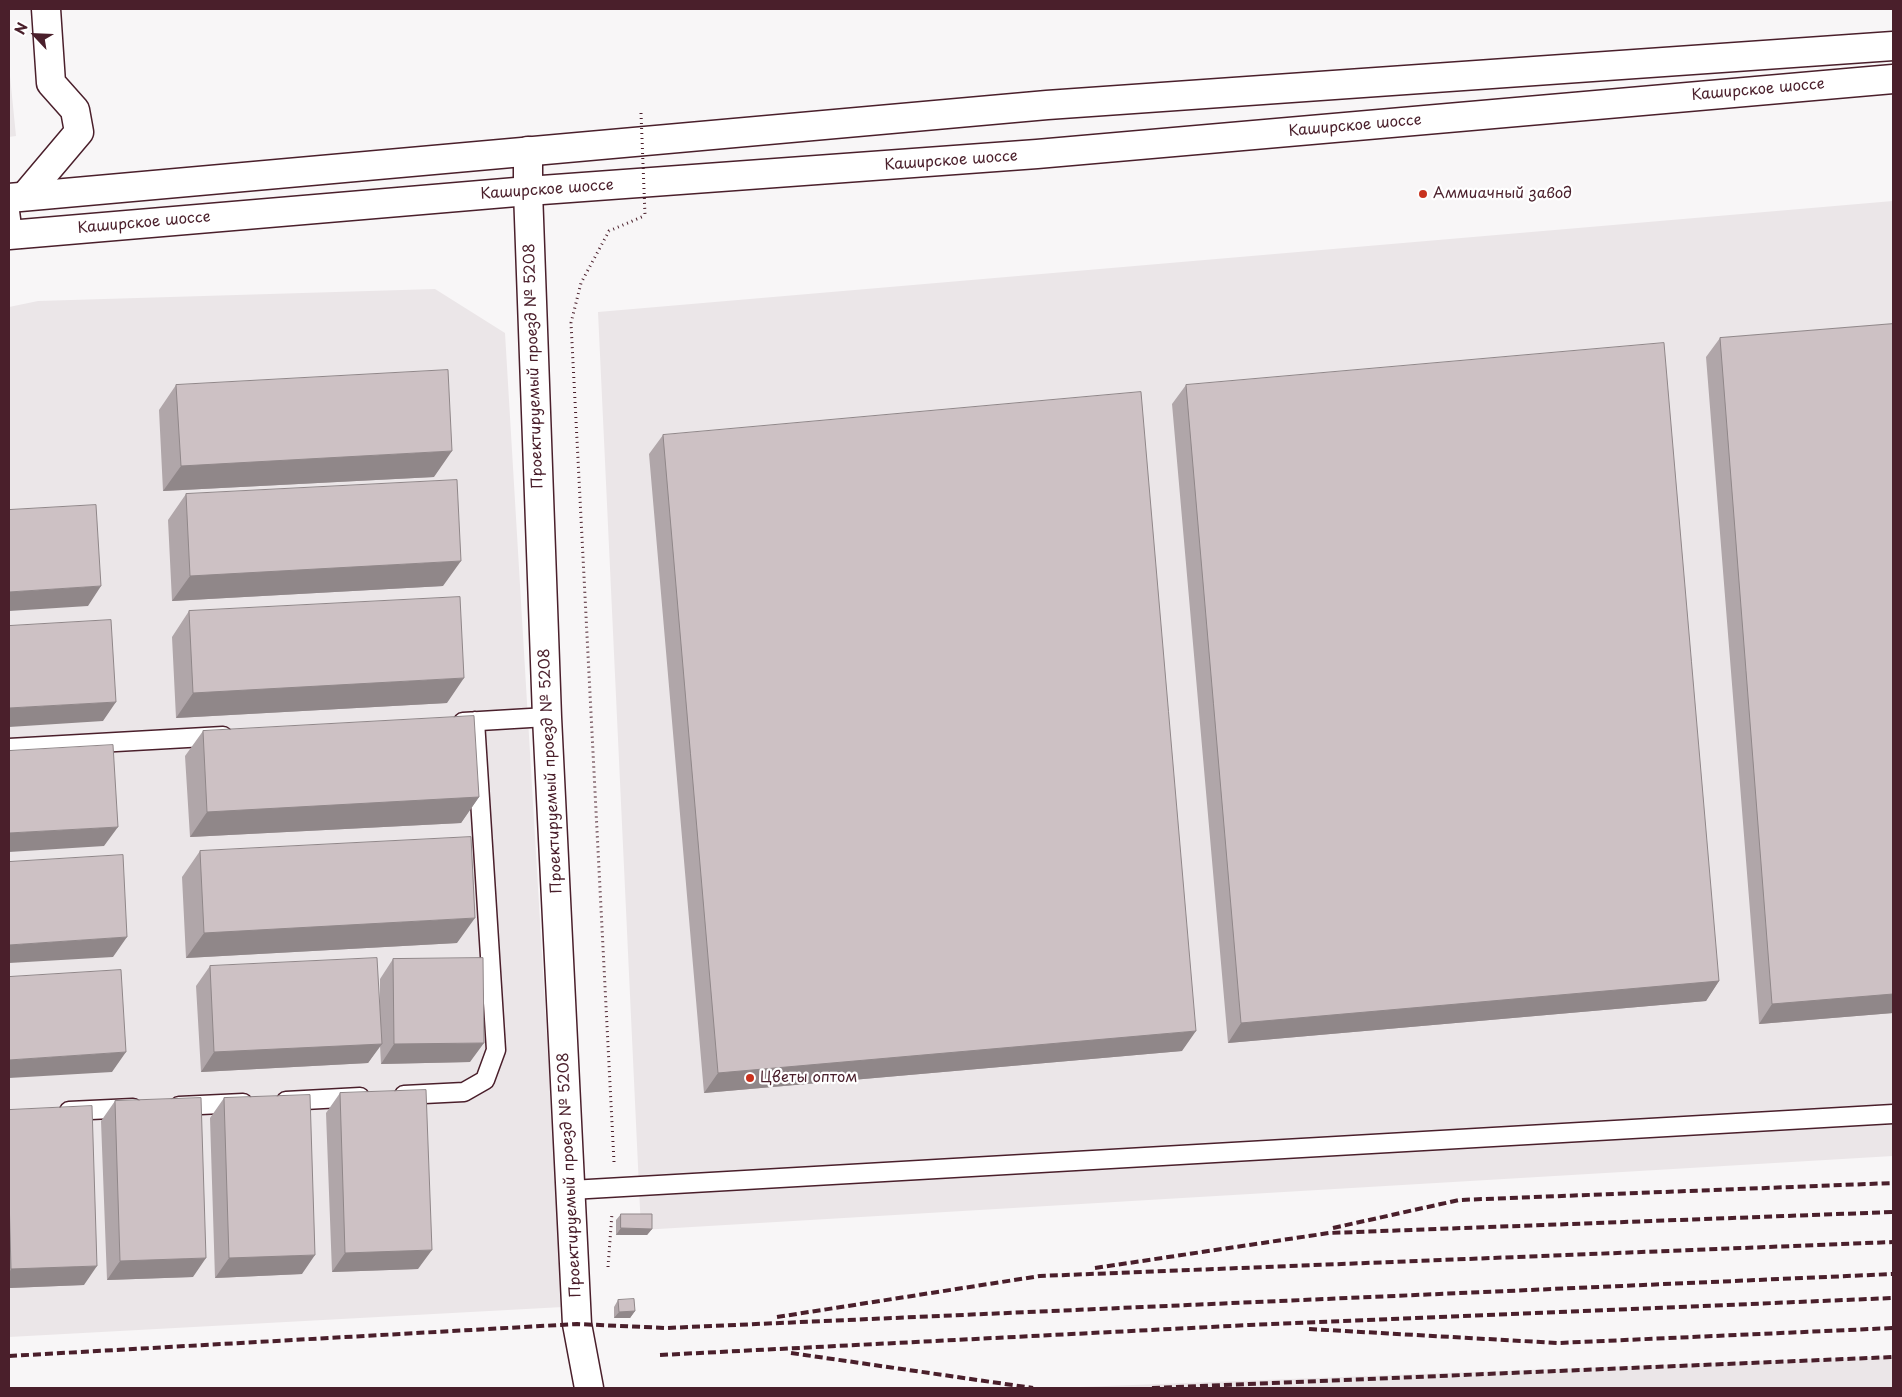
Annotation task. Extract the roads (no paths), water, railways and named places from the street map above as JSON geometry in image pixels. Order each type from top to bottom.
[{"type":"main road","points":[[14,199],[79,132],[75,110],[51,83],[46,9]]},
{"type":"main road","points":[[14,199],[1047,105],[1893,46]]},
{"type":"main road","name":"Каширское шоссе","points":[[11,235],[528,191],[1037,154],[1893,79]]},
{"type":"main road","name":"Проектируемый проезд № 5208","points":[[528,152],[548,717],[577,1324],[589,1388]]},
{"type":"lane","points":[[11,235],[14,199]]},
{"type":"lane","points":[[445,723],[548,717]]},
{"type":"lane","points":[[167,1107],[464,1092],[485,1080],[496,1050],[475,721]]},
{"type":"lane","points":[[9,748],[238,735]]},
{"type":"lane","points":[[48,1112],[147,1108]]},
{"type":"lane","points":[[571,1190],[1893,1114]]},
{"type":"railway","points":[[1333,1228],[1459,1200],[1893,1183]]},
{"type":"railway","points":[[1095,1268],[1329,1233],[1893,1212]]},
{"type":"railway","points":[[777,1317],[1040,1276],[1893,1242]]},
{"type":"railway","points":[[9,1356],[577,1324],[666,1328],[1893,1274]]},
{"type":"railway","points":[[660,1355],[1249,1325],[1893,1298]]},
{"type":"railway","points":[[1309,1329],[1558,1343],[1893,1328]]},
{"type":"railway","points":[[791,1353],[1033,1388]]},
{"type":"railway","points":[[1152,1388],[1893,1357]]},
{"type":"place","name":"Аммиачный завод","points":[[1423,194]]},
{"type":"place","name":"Цветы оптом","points":[[750,1078]]}]
